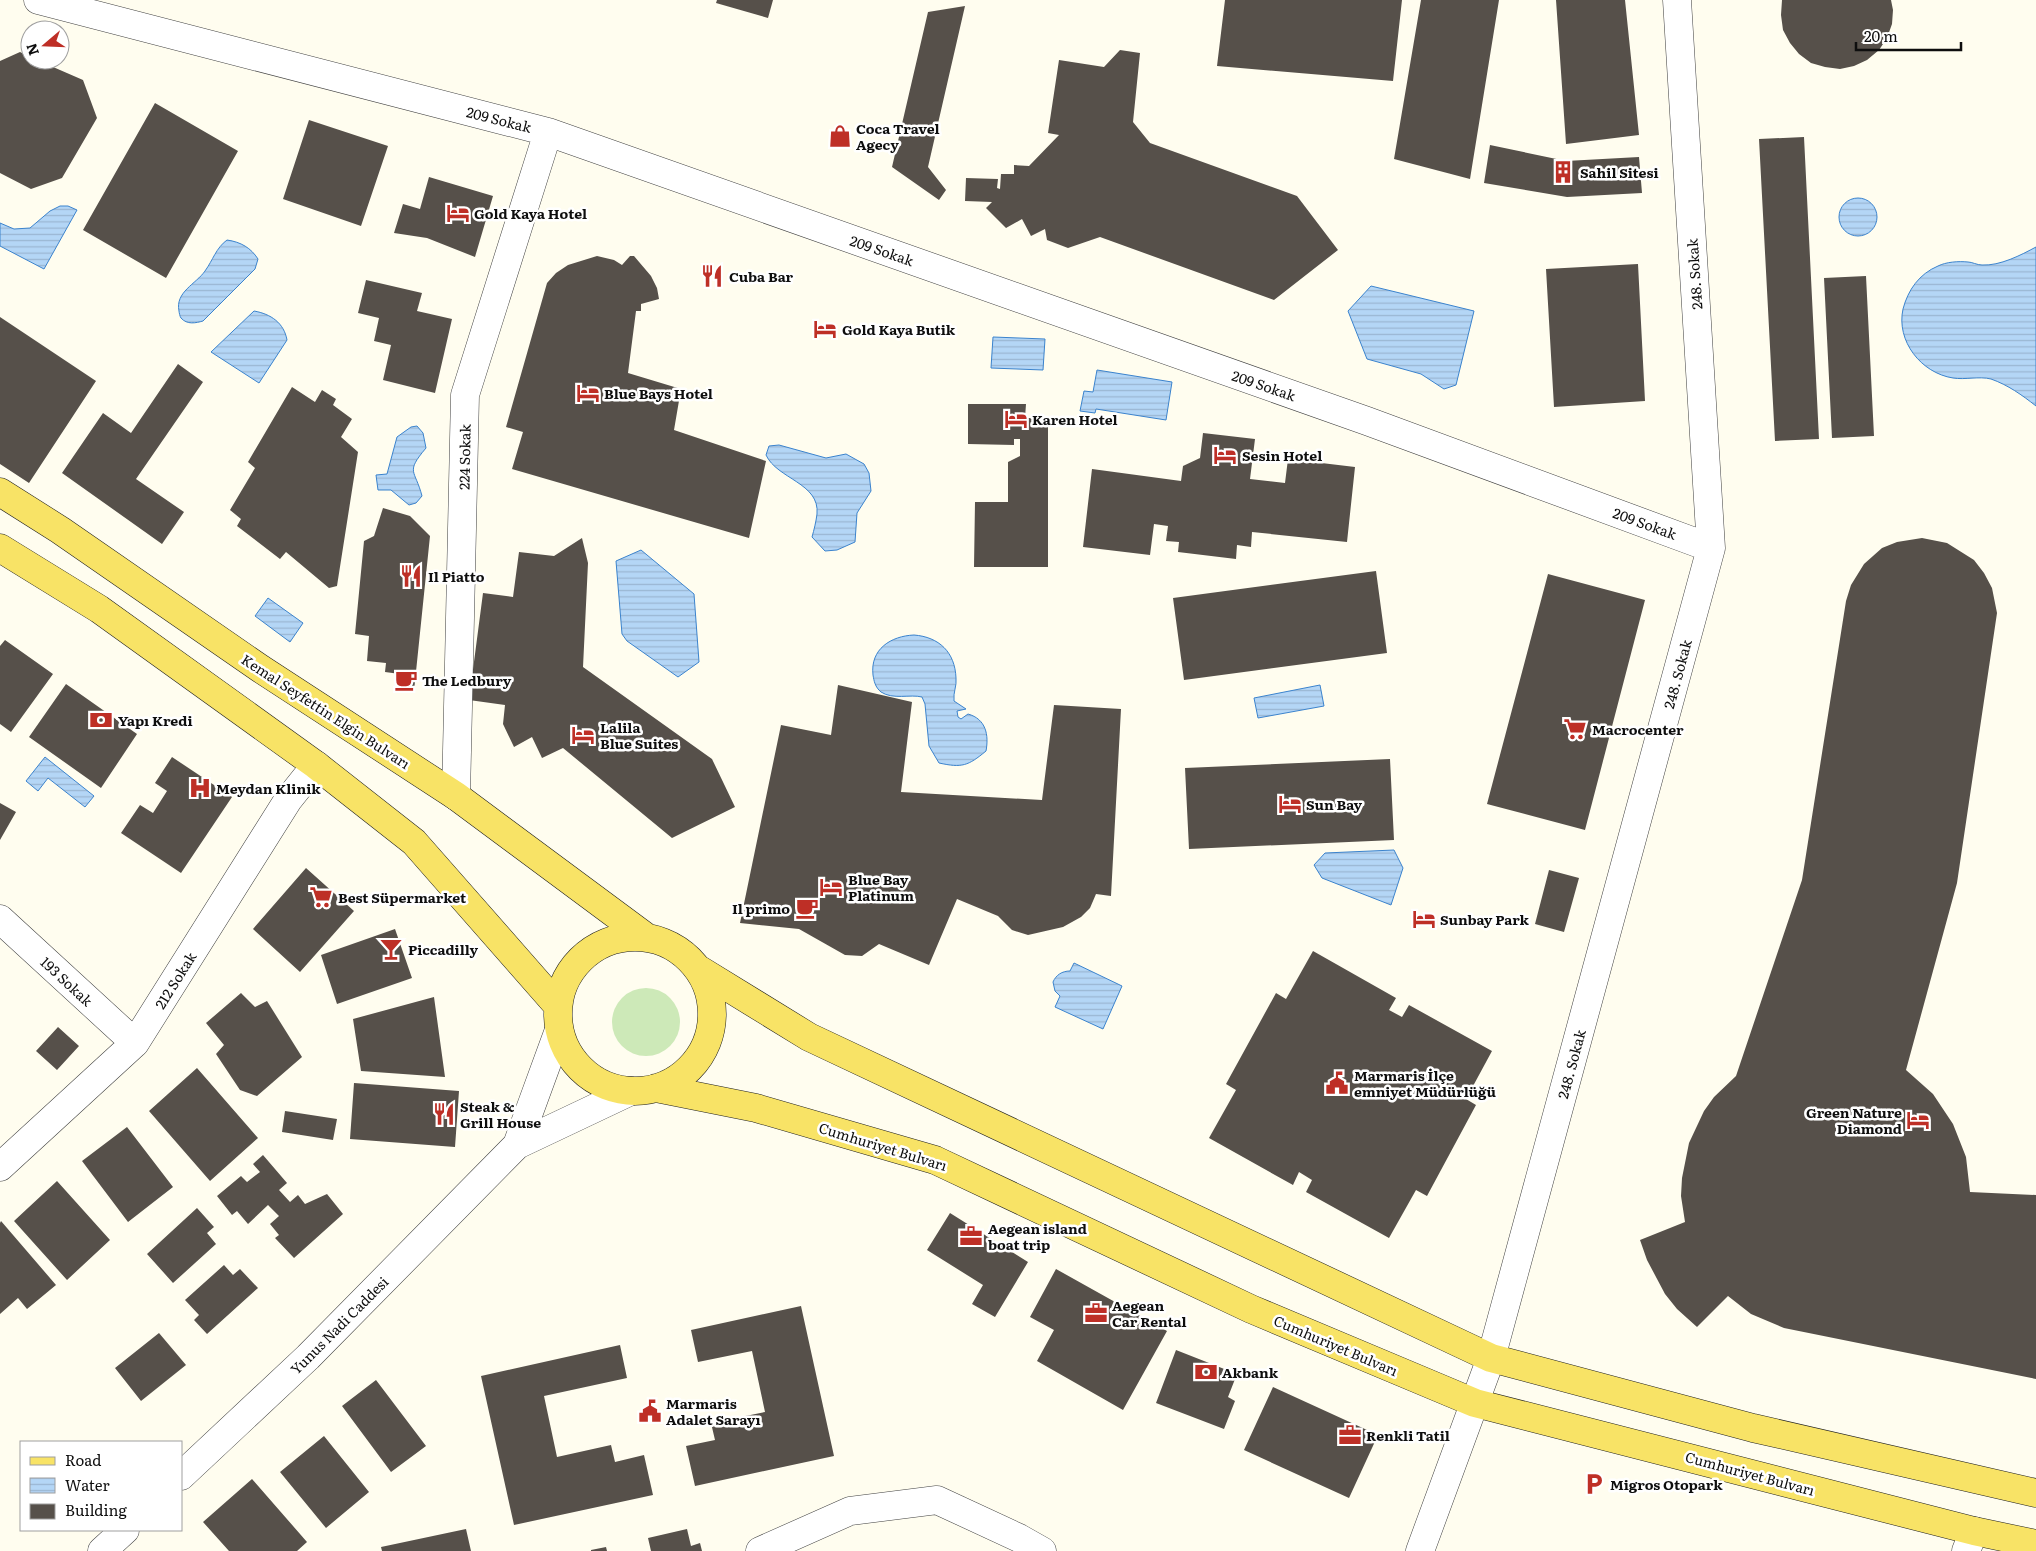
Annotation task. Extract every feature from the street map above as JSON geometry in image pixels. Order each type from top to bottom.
[{"type":"main road","name":"Kemal Seyfettin Elgin Bulvarı","points":[[0,492],[60,530],[261,669],[456,796],[646,937]]},
{"type":"main road","points":[[0,548],[99,609],[316,765],[414,842],[559,1018],[569,1053],[585,1072],[606,1085],[644,1089],[679,1077],[697,1060],[709,1037],[713,1017],[712,997],[700,970]]},
{"type":"main road","points":[[559,1018],[564,982],[576,961],[595,946],[617,936],[646,937],[809,1037],[1491,1358],[1753,1428],[2036,1493]]},
{"type":"main road","name":"Cumhuriyet Bulvarı","points":[[644,1089],[756,1108],[935,1160],[1251,1308],[1475,1404],[1970,1541],[2036,1544]]},
{"type":"street","name":"209 Sokak","points":[[38,0],[548,132],[1376,424],[1712,548]]},
{"type":"street","name":"248. Sokak","points":[[1420,1551],[1491,1358],[1712,548],[1677,0]]},
{"type":"street","name":"224 Sokak","points":[[456,796],[465,395],[548,132]]},
{"type":"street","name":"212 Sokak","points":[[0,1166],[135,1044],[288,800],[316,765]]},
{"type":"street","name":"193 Sokak","points":[[0,919],[135,1044]]},
{"type":"street","points":[[518,1145],[559,1018]]},
{"type":"street","points":[[518,1145],[644,1089]]},
{"type":"street","name":"Yunus Nadi Caddesi","points":[[182,1475],[308,1357],[518,1145]]},
{"type":"street","points":[[760,1551],[850,1511],[937,1500],[1019,1538],[1042,1551]]},
{"type":"street","points":[[102,1551],[124,1531]]},
{"type":"green space","points":[[639,988],[653,988],[665,993],[675,1003],[680,1015],[680,1029],[675,1041],[665,1051],[653,1056],[639,1056],[627,1051],[617,1041],[612,1029],[612,1015],[617,1003],[627,993]]},
{"type":"water","points":[[1858,198],[1871,204],[1877,217],[1871,230],[1858,236],[1845,230],[1839,217],[1845,204]]},
{"type":"water","points":[[60,206],[68,206],[77,210],[44,269],[0,246],[0,223],[14,229],[30,228],[50,211]]},
{"type":"water","points":[[227,240],[237,242],[252,252],[258,259],[255,269],[203,321],[195,323],[186,322],[181,318],[180,314],[179,304],[183,293],[201,276],[217,250]]},
{"type":"water","points":[[2036,247],[2036,406],[2015,391],[1991,379],[1962,379],[1941,375],[1931,370],[1913,354],[1903,333],[1903,309],[1911,289],[1925,273],[1938,266],[1952,262],[1970,262],[1978,265],[1996,264]]},
{"type":"water","points":[[1371,286],[1474,311],[1456,385],[1444,389],[1421,374],[1367,359],[1348,311]]},
{"type":"water","points":[[254,311],[266,314],[276,320],[283,329],[287,340],[259,383],[211,352]]},
{"type":"water","points":[[993,337],[1045,339],[1043,370],[991,368]]},
{"type":"water","points":[[1097,370],[1172,382],[1166,420],[1096,409],[1095,413],[1080,411],[1084,391],[1093,392]]},
{"type":"water","points":[[417,426],[423,433],[426,448],[414,467],[422,496],[416,503],[409,505],[391,490],[378,490],[376,475],[387,474],[397,437],[411,427]]},
{"type":"water","points":[[779,445],[826,458],[846,454],[864,464],[869,473],[871,491],[857,513],[855,542],[837,550],[825,551],[812,537],[817,514],[816,504],[812,495],[779,470],[766,455],[769,446]]},
{"type":"water","points":[[641,550],[694,594],[699,662],[678,677],[627,641],[622,634],[616,561]]},
{"type":"water","points":[[268,598],[303,623],[290,642],[255,616]]},
{"type":"water","points":[[914,635],[931,639],[949,653],[953,661],[956,678],[954,701],[966,709],[957,711],[958,717],[961,719],[968,714],[974,716],[985,728],[987,739],[986,751],[969,763],[954,765],[939,763],[929,746],[925,704],[922,697],[891,696],[881,692],[875,684],[873,666],[879,651],[890,641]]},
{"type":"water","points":[[1320,685],[1324,706],[1258,718],[1254,698]]},
{"type":"water","points":[[45,757],[94,796],[85,807],[48,778],[38,791],[26,781]]},
{"type":"water","points":[[1394,850],[1403,868],[1391,905],[1322,878],[1314,865],[1325,853]]},
{"type":"water","points":[[1074,963],[1122,986],[1103,1029],[1055,1007],[1060,996],[1055,991],[1053,982],[1060,974],[1070,971]]},
{"type":"building","points":[[717,0],[773,0],[768,18],[716,3]]},
{"type":"building","points":[[1225,0],[1402,0],[1393,81],[1217,66]]},
{"type":"building","points":[[1421,0],[1499,0],[1470,179],[1394,159]]},
{"type":"building","points":[[1556,0],[1625,0],[1639,135],[1566,144]]},
{"type":"building","points":[[1782,0],[1891,0],[1893,10],[1892,24],[1887,38],[1879,50],[1867,60],[1854,66],[1840,69],[1825,67],[1811,63],[1799,54],[1790,43],[1783,30]]},
{"type":"building","points":[[965,6],[928,167],[946,190],[939,200],[892,167],[928,12]]},
{"type":"building","points":[[1120,50],[1140,53],[1133,122],[1150,143],[1297,196],[1338,250],[1274,300],[1100,237],[1068,248],[1047,240],[1045,229],[1031,236],[1022,219],[1006,228],[986,208],[992,202],[965,201],[966,178],[998,179],[997,188],[1000,189],[1001,174],[1014,174],[1014,165],[1029,166],[1059,135],[1048,133],[1059,60],[1104,67]]},
{"type":"building","points":[[20,52],[20,70],[60,70],[83,80],[97,118],[62,178],[31,189],[0,173],[0,61]]},
{"type":"building","points":[[155,103],[238,151],[166,278],[83,230]]},
{"type":"building","points":[[309,120],[388,146],[361,226],[283,199]]},
{"type":"building","points":[[1804,137],[1819,439],[1775,441],[1759,139]]},
{"type":"building","name":"Sahil Sitesi","points":[[1490,145],[1566,161],[1639,157],[1642,193],[1567,197],[1484,183]]},
{"type":"building","points":[[429,177],[493,196],[475,257],[427,238],[394,233],[403,204],[420,209]]},
{"type":"building","points":[[597,256],[614,260],[622,265],[630,256],[634,256],[651,276],[657,288],[659,299],[641,304],[641,311],[636,311],[628,373],[681,389],[674,430],[766,461],[749,538],[512,469],[523,432],[506,427],[547,283],[556,273],[568,265]]},
{"type":"building","points":[[1638,264],[1645,401],[1554,407],[1546,269]]},
{"type":"building","points":[[1866,276],[1874,436],[1832,438],[1824,278]]},
{"type":"building","points":[[366,280],[422,293],[417,311],[452,319],[435,393],[383,380],[391,345],[374,341],[379,318],[358,313]]},
{"type":"building","points":[[0,317],[96,381],[29,483],[0,464]]},
{"type":"building","points":[[178,364],[203,382],[136,479],[184,512],[162,544],[62,473],[103,413],[131,433]]},
{"type":"building","points":[[292,387],[315,402],[322,390],[336,399],[333,405],[352,419],[341,437],[358,452],[337,586],[329,588],[286,552],[280,559],[237,526],[241,519],[230,510],[255,468],[248,462]]},
{"type":"building","points":[[968,404],[1026,404],[1025,418],[1048,418],[1048,567],[974,567],[975,502],[1008,502],[1008,462],[1020,456],[1020,439],[1014,439],[1014,445],[968,444]]},
{"type":"building","points":[[1203,433],[1255,439],[1250,479],[1285,483],[1288,459],[1355,467],[1347,542],[1252,532],[1251,547],[1237,545],[1236,559],[1178,552],[1179,542],[1166,541],[1168,526],[1154,524],[1150,555],[1083,547],[1092,469],[1181,481],[1183,466],[1200,458]]},
{"type":"building","points":[[383,508],[410,516],[430,536],[414,691],[399,689],[400,674],[385,672],[386,663],[367,661],[369,636],[355,634],[364,541],[374,536]]},
{"type":"building","points":[[582,538],[588,563],[583,667],[712,759],[735,807],[672,838],[563,748],[542,758],[532,737],[514,747],[503,724],[505,705],[469,700],[483,593],[513,597],[519,552],[554,556]]},
{"type":"building","name":"Green Nature Diamond","points":[[1922,538],[1947,543],[1974,560],[1992,588],[1997,613],[1957,883],[1906,1070],[1933,1094],[1953,1124],[1966,1157],[1970,1192],[2036,1195],[2036,1379],[1784,1328],[1751,1314],[1728,1296],[1697,1327],[1677,1309],[1665,1294],[1647,1260],[1640,1240],[1685,1222],[1681,1196],[1682,1178],[1689,1143],[1704,1111],[1714,1097],[1736,1076],[1802,880],[1846,601],[1851,585],[1864,564],[1882,548],[1897,542]]},
{"type":"building","points":[[1376,571],[1387,653],[1184,680],[1173,598]]},
{"type":"building","points":[[1548,574],[1645,600],[1585,830],[1487,804]]},
{"type":"building","points":[[5,640],[53,674],[11,732],[0,724],[0,646]]},
{"type":"building","points":[[66,684],[137,734],[101,788],[29,737]]},
{"type":"building","points":[[838,685],[912,702],[901,792],[1042,800],[1054,705],[1121,709],[1111,896],[1096,894],[1090,908],[1081,917],[1063,927],[1028,935],[1012,930],[998,916],[957,899],[929,965],[879,944],[862,956],[845,955],[799,929],[740,923],[781,725],[831,735]]},
{"type":"building","points":[[172,757],[232,797],[181,873],[121,833],[140,805],[153,813],[167,791],[155,783]]},
{"type":"building","name":"Sun Bay","points":[[1390,759],[1394,840],[1189,849],[1185,768]]},
{"type":"building","points":[[0,803],[16,812],[0,840]]},
{"type":"building","points":[[306,868],[354,911],[300,972],[253,929]]},
{"type":"building","points":[[1549,870],[1579,878],[1564,932],[1535,924]]},
{"type":"building","points":[[395,929],[412,978],[337,1004],[321,955]]},
{"type":"building","points":[[1313,951],[1396,998],[1389,1010],[1402,1017],[1409,1005],[1492,1051],[1466,1099],[1476,1105],[1427,1196],[1416,1190],[1389,1238],[1306,1192],[1312,1180],[1299,1172],[1293,1185],[1209,1138],[1236,1090],[1226,1084],[1276,993],[1286,999]]},
{"type":"building","points":[[241,993],[255,1007],[267,1001],[302,1057],[257,1096],[240,1090],[216,1054],[224,1045],[206,1023]]},
{"type":"building","points":[[434,997],[445,1077],[361,1071],[353,1019]]},
{"type":"building","points":[[58,1027],[79,1046],[57,1070],[36,1051]]},
{"type":"building","points":[[197,1068],[258,1138],[210,1181],[149,1111]]},
{"type":"building","points":[[354,1083],[459,1091],[455,1147],[350,1139]]},
{"type":"building","points":[[285,1111],[337,1119],[333,1140],[282,1132]]},
{"type":"building","points":[[127,1127],[173,1187],[128,1222],[82,1161]]},
{"type":"building","points":[[263,1155],[287,1183],[279,1190],[290,1202],[298,1195],[305,1204],[327,1194],[343,1214],[294,1258],[275,1238],[279,1235],[270,1224],[279,1216],[268,1205],[248,1224],[237,1211],[232,1215],[217,1196],[241,1176],[247,1182],[260,1172],[253,1164]]},
{"type":"building","points":[[57,1181],[110,1240],[67,1280],[14,1221]]},
{"type":"building","points":[[197,1208],[214,1227],[207,1233],[216,1244],[173,1283],[147,1254]]},
{"type":"building","points":[[950,1213],[1028,1262],[995,1317],[972,1304],[983,1285],[927,1250]]},
{"type":"building","points":[[1,1221],[56,1285],[27,1309],[18,1298],[0,1314],[0,1223]]},
{"type":"building","points":[[224,1265],[233,1275],[240,1269],[258,1288],[207,1334],[194,1320],[199,1315],[185,1300]]},
{"type":"building","points":[[1056,1269],[1167,1331],[1123,1410],[1037,1361],[1054,1330],[1030,1317]]},
{"type":"building","points":[[801,1306],[834,1456],[695,1486],[686,1446],[715,1440],[711,1423],[765,1412],[752,1351],[698,1362],[691,1330]]},
{"type":"building","points":[[159,1333],[186,1365],[141,1401],[115,1368]]},
{"type":"building","points":[[620,1345],[627,1378],[544,1396],[557,1457],[611,1445],[615,1462],[644,1455],[653,1495],[514,1525],[481,1376]]},
{"type":"building","points":[[1176,1350],[1237,1374],[1228,1397],[1235,1401],[1224,1429],[1156,1403]]},
{"type":"building","points":[[376,1380],[426,1446],[391,1472],[342,1406]]},
{"type":"building","points":[[1273,1387],[1378,1435],[1349,1498],[1244,1450]]},
{"type":"building","points":[[324,1436],[369,1492],[326,1528],[280,1472]]},
{"type":"building","points":[[252,1479],[307,1542],[297,1551],[229,1551],[203,1522]]},
{"type":"building","points":[[466,1529],[471,1551],[382,1551],[381,1547]]},
{"type":"building","points":[[687,1529],[691,1546],[700,1543],[702,1551],[651,1551],[648,1538]]},
{"type":"building","points":[[606,1547],[607,1551],[591,1551],[591,1550]]},
{"type":"place","name":"Coca Travel Agecy","points":[[840,136]]},
{"type":"place","name":"Sahil Sitesi","points":[[1563,172]]},
{"type":"place","name":"Gold Kaya Hotel","points":[[458,213]]},
{"type":"place","name":"Cuba Bar","points":[[712,276]]},
{"type":"place","name":"Gold Kaya Butik","points":[[825,329]]},
{"type":"place","name":"Blue Bays Hotel","points":[[588,393]]},
{"type":"place","name":"Karen Hotel","points":[[1016,419]]},
{"type":"place","name":"Sesin Hotel","points":[[1225,455]]},
{"type":"place","name":"Il Piatto","points":[[411,576]]},
{"type":"place","name":"The Ledbury","points":[[406,680]]},
{"type":"place","name":"Yapı Kredi","points":[[101,720]]},
{"type":"place","name":"Macrocenter","points":[[1575,729]]},
{"type":"place","name":"Lalila Blue Suites","points":[[583,735]]},
{"type":"place","name":"Meydan Klinik","points":[[200,788]]},
{"type":"place","name":"Sun Bay","points":[[1290,804]]},
{"type":"place","name":"Blue Bay Platinum","points":[[831,887]]},
{"type":"place","name":"Best Süpermarket","points":[[321,897]]},
{"type":"place","name":"Il primo","points":[[807,908]]},
{"type":"place","name":"Sunbay Park","points":[[1424,919]]},
{"type":"place","name":"Piccadilly","points":[[391,949]]},
{"type":"place","name":"Marmaris İlçe emniyet Müdürlüğü","points":[[1337,1083]]},
{"type":"place","name":"Steak & Grill House","points":[[444,1114]]},
{"type":"place","name":"Green Nature Diamond","points":[[1918,1120]]},
{"type":"place","name":"Aegean island boat trip","points":[[971,1236]]},
{"type":"place","name":"Aegean Car Rental","points":[[1096,1313]]},
{"type":"place","name":"Akbank","points":[[1206,1372]]},
{"type":"place","name":"Marmaris Adalet Sarayı","points":[[650,1411]]},
{"type":"place","name":"Renkli Tatil","points":[[1350,1435]]},
{"type":"place","name":"Migros Otopark","points":[[1594,1484]]}]
